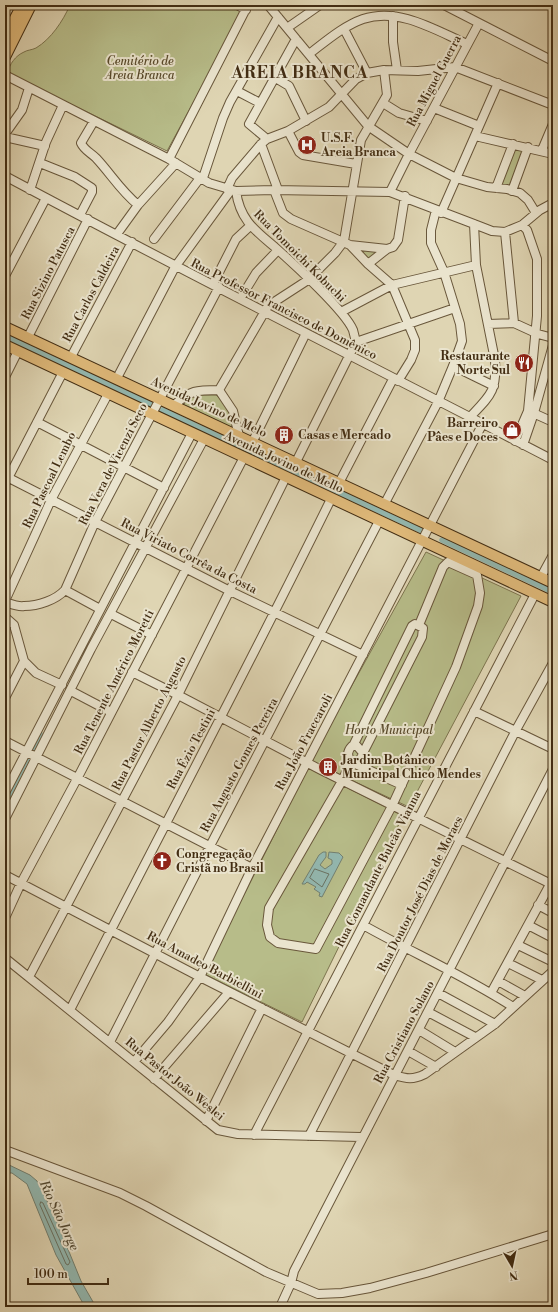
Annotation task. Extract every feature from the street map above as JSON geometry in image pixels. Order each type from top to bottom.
[{"type":"main road","points":[[5,37],[22,5]]},
{"type":"main road","points":[[5,57],[31,5]]},
{"type":"main road","name":"Avenida Jovino de Melo","points":[[5,327],[385,503],[553,583]]},
{"type":"main road","name":"Avenida Jovino de Mello","points":[[5,344],[108,394],[553,602]]},
{"type":"street","points":[[169,159],[247,7],[237,5]]},
{"type":"street","points":[[268,5],[368,126],[409,154],[456,178],[520,193],[528,200],[536,213]]},
{"type":"street","points":[[287,28],[320,5]]},
{"type":"street","points":[[444,5],[553,61]]},
{"type":"street","points":[[309,54],[344,29],[362,19],[376,16],[402,17],[467,44]]},
{"type":"street","points":[[393,16],[393,42],[397,70]]},
{"type":"street","points":[[154,240],[200,178],[204,175],[223,118],[278,17]]},
{"type":"street","name":"Rua Miguel Guerra","points":[[390,192],[454,67],[479,23]]},
{"type":"street","points":[[344,29],[367,73]]},
{"type":"street","points":[[296,39],[249,124],[264,142],[283,213],[291,219],[347,243],[387,249]]},
{"type":"street","points":[[117,378],[175,267],[231,190],[232,178],[264,142],[288,131],[329,107],[356,79],[367,73],[384,70],[418,71],[454,67],[553,105]]},
{"type":"street","points":[[219,390],[264,311],[280,297],[308,280],[347,243],[356,164],[361,140],[387,95],[384,70]]},
{"type":"street","points":[[5,75],[169,159],[209,183],[231,190],[390,192],[405,196],[438,211],[474,224],[492,230],[505,232],[522,225],[536,213],[553,203]]},
{"type":"street","points":[[274,77],[289,86],[306,121]]},
{"type":"street","points":[[385,503],[438,402],[454,366],[462,340],[460,324],[444,272],[431,243],[431,230],[438,211],[456,178],[498,83]]},
{"type":"street","points":[[5,134],[22,110],[30,88]]},
{"type":"street","points":[[237,90],[260,103]]},
{"type":"street","points":[[383,103],[399,113],[427,121]]},
{"type":"street","points":[[30,190],[45,146],[63,105]]},
{"type":"street","points":[[434,108],[479,126]]},
{"type":"street","points":[[94,121],[81,143],[82,147],[96,158],[123,192],[138,205]]},
{"type":"street","points":[[542,150],[553,124]]},
{"type":"street","points":[[288,131],[297,148],[303,155],[356,164]]},
{"type":"street","points":[[475,136],[542,150],[553,154]]},
{"type":"street","points":[[5,138],[45,146]]},
{"type":"street","points":[[496,188],[513,144]]},
{"type":"street","points":[[512,191],[528,147]]},
{"type":"street","points":[[40,163],[75,177],[92,188],[92,192],[80,215]]},
{"type":"street","points":[[117,234],[138,205],[176,163]]},
{"type":"street","name":"Rua Professor Francisco de Domênico","points":[[5,176],[132,242],[175,267],[216,285],[349,356],[553,460]]},
{"type":"street","name":"Rua Tomoichi Kobuchi","points":[[231,190],[250,226],[278,250],[341,312],[353,330],[356,342]]},
{"type":"street","points":[[368,264],[387,249],[393,247],[398,240],[405,196]]},
{"type":"street","points":[[5,276],[46,198]]},
{"type":"street","name":"Rua Sizino Patusca","points":[[28,337],[88,219]]},
{"type":"street","points":[[470,417],[482,405],[494,386],[495,360],[476,265],[474,224]]},
{"type":"street","points":[[515,440],[531,412],[536,333],[537,259],[527,230],[522,225]]},
{"type":"street","name":"Rua Vera de Vicenzi Seco","points":[[65,590],[95,522],[151,414],[161,399],[216,285],[236,239],[250,226]]},
{"type":"street","points":[[505,232],[514,323]]},
{"type":"street","name":"Rua Carlos Caldeira","points":[[71,357],[132,242]]},
{"type":"street","points":[[340,483],[396,380],[415,350],[415,340],[409,323],[392,285],[347,243]]},
{"type":"street","points":[[240,299],[256,273],[278,250]]},
{"type":"street","points":[[341,312],[392,285],[476,265]]},
{"type":"street","points":[[296,462],[356,342],[455,308]]},
{"type":"street","points":[[488,324],[514,323],[553,339]]},
{"type":"street","points":[[252,442],[306,333]]},
{"type":"street","points":[[534,350],[541,341],[553,339]]},
{"type":"street","points":[[523,445],[531,412],[553,345]]},
{"type":"street","points":[[5,377],[18,351]]},
{"type":"street","points":[[454,366],[494,386]]},
{"type":"street","points":[[6,479],[63,372]]},
{"type":"street","points":[[174,405],[188,393],[199,390],[219,390]]},
{"type":"street","points":[[219,390],[233,411],[239,436]]},
{"type":"street","name":"Rua Pascoal Lembo","points":[[5,602],[51,500],[108,394]]},
{"type":"street","points":[[531,412],[553,422]]},
{"type":"street","points":[[37,422],[164,488]]},
{"type":"street","name":"Rua João Fraccaroli","points":[[134,1062],[168,1022],[200,977],[252,868],[482,424]]},
{"type":"street","points":[[5,819],[62,685],[192,433]]},
{"type":"street","points":[[5,793],[72,691],[91,649],[147,548],[204,439]]},
{"type":"street","name":"Rua Tenente Américo Moretti","points":[[5,918],[21,883],[78,777],[244,457]]},
{"type":"street","name":"Rua Pastor Alberto Augusto","points":[[29,977],[178,695],[286,477]]},
{"type":"street","name":"Rua Viriato Corrêa da Costa","points":[[6,479],[51,500],[230,591],[363,655]]},
{"type":"street","name":"Rua Ézio Testini","points":[[70,1010],[165,822],[222,718],[332,499]]},
{"type":"street","name":"Rua Augusto Gomes Pereira","points":[[110,1042],[379,521]]},
{"type":"street","points":[[541,577],[553,555]]},
{"type":"street","points":[[351,762],[342,781],[269,908],[267,925],[270,937],[278,943],[316,949],[392,806],[456,667],[478,606],[480,593],[477,576],[448,562],[443,567],[419,625]]},
{"type":"street","points":[[5,602],[23,606],[53,599],[60,596],[65,590],[100,609]]},
{"type":"street","name":"Rua Comandante Bulcão Vianna","points":[[254,1135],[535,594]]},
{"type":"street","points":[[111,614],[152,635]]},
{"type":"street","points":[[5,617],[14,625],[24,661],[36,673],[62,685]]},
{"type":"street","points":[[351,762],[357,762],[361,758],[422,637],[423,628],[419,625],[415,624],[412,626],[353,746],[349,749],[348,754],[351,762],[402,785]]},
{"type":"street","points":[[5,698],[24,661]]},
{"type":"street","name":"Rua Doutor José Dias de Moraes","points":[[309,1136],[406,949],[516,730],[553,663]]},
{"type":"street","points":[[132,672],[266,740],[342,781],[552,882],[538,905],[492,993]]},
{"type":"street","points":[[72,691],[111,712]]},
{"type":"street","points":[[474,711],[553,749]]},
{"type":"street","points":[[5,741],[78,777],[252,868]]},
{"type":"street","points":[[353,746],[361,749],[363,753]]},
{"type":"street","name":"Rua Cristiano Solano","points":[[280,1307],[291,1283],[294,1270],[553,769]]},
{"type":"street","name":"Rua Amadeo Barbiellini","points":[[5,874],[229,992],[308,1030],[394,1075],[406,1079],[417,1078],[436,1067]]},
{"type":"street","points":[[538,905],[553,913]]},
{"type":"street","points":[[363,925],[406,949],[449,969],[492,993],[513,1007]]},
{"type":"street","points":[[528,925],[553,938]]},
{"type":"street","points":[[518,945],[553,962]]},
{"type":"street","name":"Rua Pastor João Weslei","points":[[5,958],[218,1130],[228,1133],[254,1135],[361,1138]]},
{"type":"street","points":[[508,963],[542,980]]},
{"type":"street","points":[[408,1051],[436,1067],[495,1024],[553,971]]},
{"type":"street","points":[[498,981],[525,996]]},
{"type":"street","points":[[154,1079],[229,992]]},
{"type":"street","points":[[438,993],[495,1024]]},
{"type":"street","points":[[206,1120],[262,1008]]},
{"type":"street","points":[[428,1012],[475,1038]]},
{"type":"street","points":[[419,1030],[455,1052]]},
{"type":"street","points":[[5,1150],[120,1193],[266,1272],[318,1294],[342,1293],[426,1273],[553,1234]]},
{"type":"green space","name":"Cemitério de Areia Branca","points":[[70,5],[230,5],[243,11],[167,151],[7,73],[15,58],[25,51],[36,48],[52,35]]},
{"type":"green space","points":[[514,144],[527,148],[512,189],[496,188]]},
{"type":"green space","points":[[355,247],[379,249],[370,260]]},
{"type":"green space","points":[[200,395],[216,395],[226,404],[236,431],[183,405],[191,397]]},
{"type":"green space","name":"Horto Municipal","points":[[426,552],[521,596],[409,807],[310,761]]},
{"type":"green space","points":[[308,768],[403,816],[302,1022],[204,974]]},
{"type":"water","points":[[326,852],[326,857],[320,865],[325,869],[332,864],[332,860],[328,858],[329,852],[339,853],[343,857],[322,897],[319,896],[320,893],[314,889],[316,887],[307,882],[302,884],[319,855]]},
{"type":"water","points":[[5,1163],[30,1175],[37,1181],[54,1215],[81,1281],[96,1307],[85,1307],[56,1255],[27,1184],[12,1173],[5,1173]]},
{"type":"waterway","points":[[5,336],[150,404]]},
{"type":"waterway","points":[[162,410],[422,531]]},
{"type":"waterway","points":[[442,540],[553,592]]},
{"type":"waterway","points":[[32,749],[40,734]]},
{"type":"waterway","points":[[5,803],[28,757]]},
{"type":"place","name":"U.S.F. Areia Branca","points":[[307,145]]},
{"type":"place","name":"Restaurante Norte Sul","points":[[524,363]]},
{"type":"place","name":"Barreiro Pâes e Doces","points":[[512,430]]},
{"type":"place","name":"Casas e Mercado","points":[[284,435]]},
{"type":"place","name":"Jardim Botânico Municipal Chico Mendes","points":[[328,767]]},
{"type":"place","name":"Congregação Cristã no Brasil","points":[[162,861]]},
{"type":"district","name":"AREIA BRANCA","points":[[300,72]]},
{"type":"water label","name":"Rio São Jorge","points":[[60,1215]]}]
